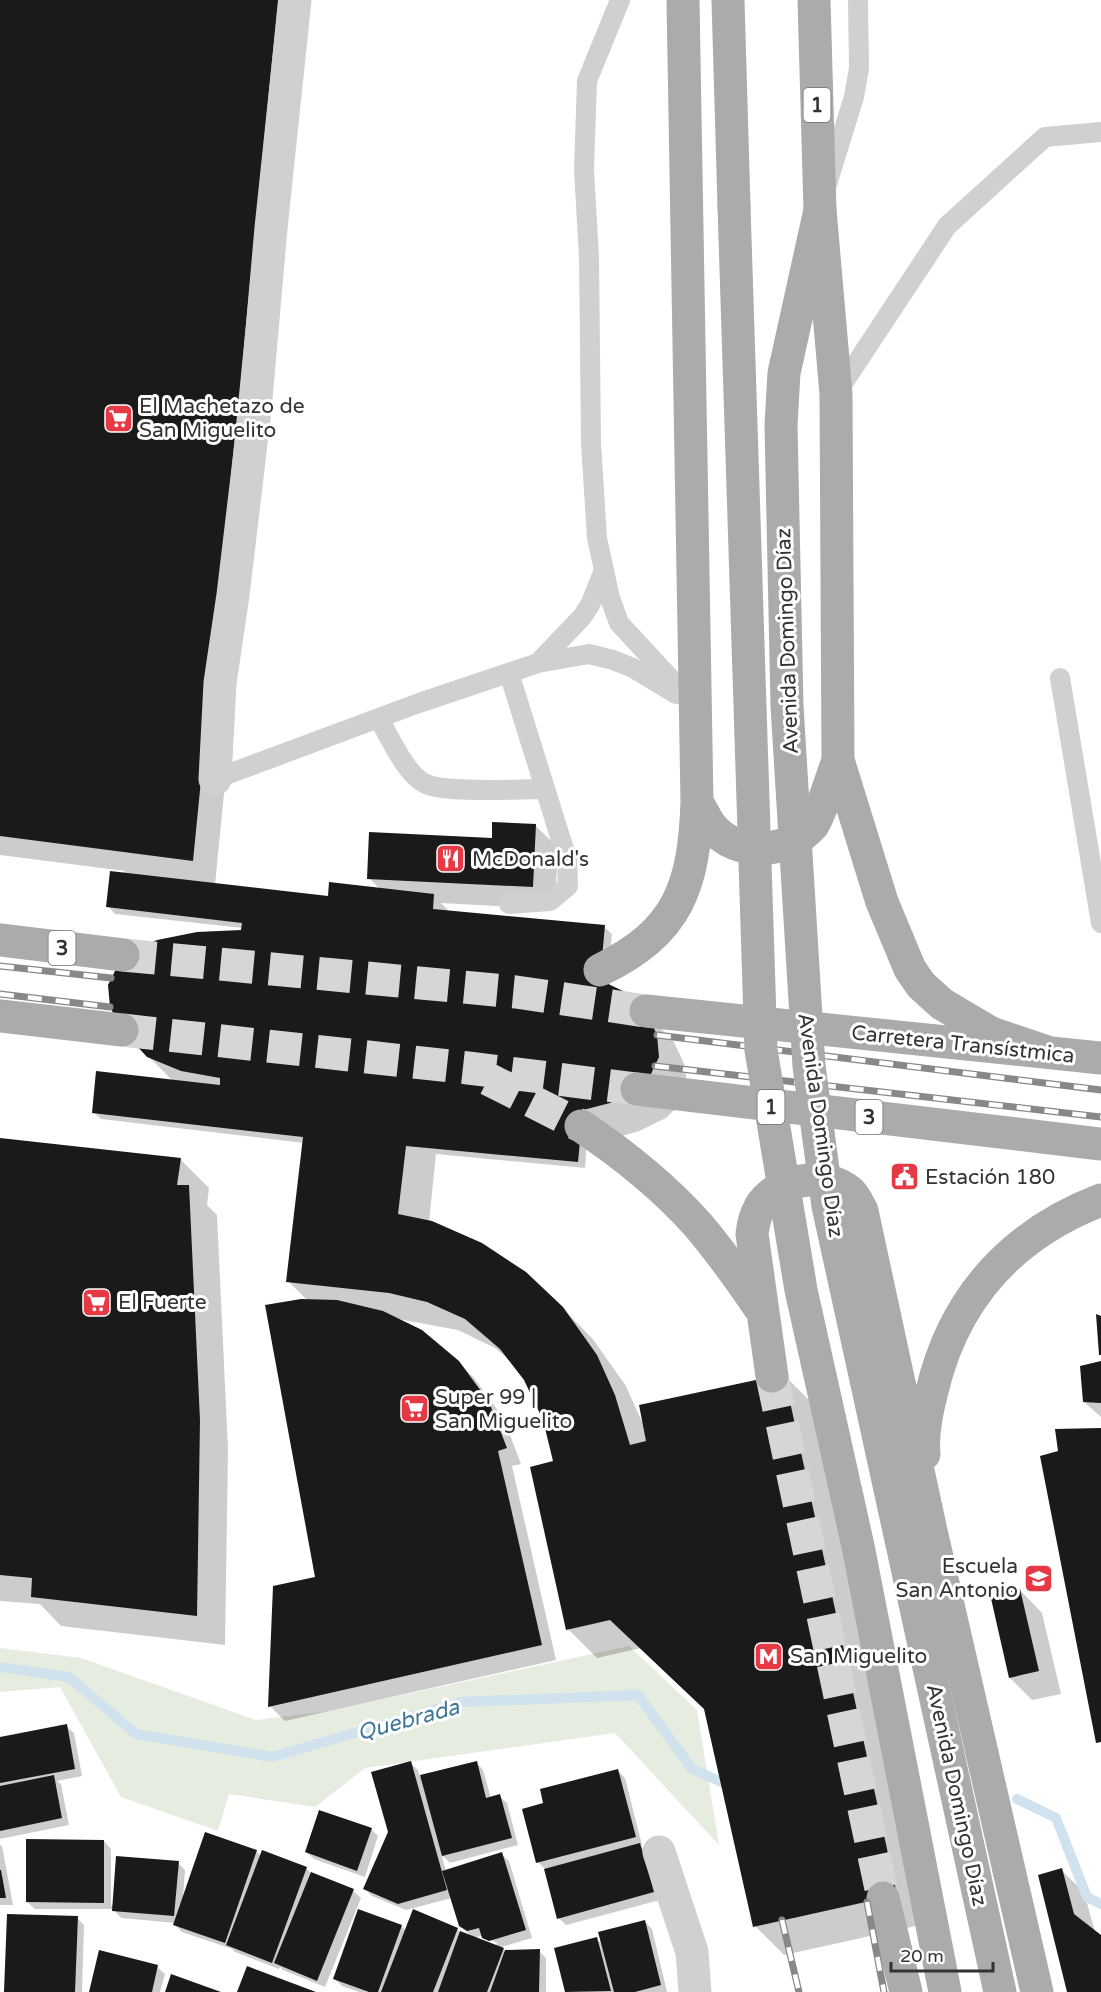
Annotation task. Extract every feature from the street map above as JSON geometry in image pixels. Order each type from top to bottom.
[{"type":"main road","points":[[600,970],[627,957],[654,936],[683,894],[694,857],[697,802],[683,0]]},
{"type":"main road","name":"Avenida Domingo Díaz","points":[[728,0],[761,1050],[801,1290],[858,1546],[945,1992]]},
{"type":"main road","name":"1","points":[[814,0],[820,210]]},
{"type":"main road","points":[[820,210],[836,394],[838,760],[882,903],[910,969],[921,985],[942,1004],[991,1033],[1047,1052]]},
{"type":"main road","name":"Avenida Domingo Díaz","points":[[820,210],[784,373],[782,425],[787,706],[809,1066],[831,1217],[1000,1992]]},
{"type":"main road","points":[[697,802],[712,828],[736,845],[764,849],[792,842],[814,824],[838,760]]},
{"type":"main road","name":"3","points":[[0,940],[123,955]]},
{"type":"main road","name":"Carretera Transístmica","points":[[646,1011],[1101,1058]]},
{"type":"main road","points":[[0,1017],[122,1030]]},
{"type":"main road","name":"3","points":[[637,1089],[1101,1144]]},
{"type":"main road","points":[[581,1126],[610,1145],[661,1188],[728,1262],[761,1310]]},
{"type":"main road","points":[[772,1376],[752,1234],[754,1219],[760,1206],[781,1188],[809,1180],[835,1183],[848,1190],[862,1211],[931,1531],[1037,1992]]},
{"type":"main road","points":[[931,1531],[923,1449],[928,1405],[944,1348],[961,1315],[991,1274],[1012,1252],[1032,1235],[1054,1221],[1101,1200]]},
{"type":"main road","points":[[883,1898],[906,1992]]},
{"type":"street","points":[[215,779],[220,683],[255,410],[295,0]]},
{"type":"street","points":[[658,1852],[692,1952],[695,1992]]},
{"type":"lane","points":[[620,0],[587,81],[585,159],[589,258],[591,443],[597,538],[610,598],[619,623],[694,704]]},
{"type":"lane","points":[[820,210],[854,97],[859,68],[858,0]]},
{"type":"lane","points":[[836,394],[947,226],[1045,137],[1101,132]]},
{"type":"lane","points":[[538,663],[582,618],[590,605],[604,570]]},
{"type":"lane","points":[[215,779],[538,663],[589,654],[633,668],[694,704]]},
{"type":"lane","points":[[509,673],[543,789],[567,859],[568,886],[550,901],[509,904]]},
{"type":"lane","points":[[1060,678],[1101,923]]},
{"type":"lane","points":[[379,719],[406,766],[423,783],[447,789],[543,789]]},
{"type":"shaded area","points":[[629,1646],[697,1710],[719,1845],[615,1733],[365,1768],[315,1807],[229,1794],[218,1831],[121,1797],[60,1687],[0,1692],[0,1648],[81,1658],[256,1720],[329,1711]]},
{"type":"building","name":"El Machetazo de San Miguelito","points":[[0,0],[278,0],[193,861],[0,836]]},
{"type":"building","name":"McDonald's","points":[[492,822],[536,824],[533,887],[367,879],[369,832],[492,838]]},
{"type":"building","points":[[110,871],[328,896],[329,882],[434,894],[433,909],[605,925],[600,980],[625,992],[646,1011],[657,1035],[659,1057],[650,1076],[637,1089],[610,1103],[583,1110],[578,1162],[406,1146],[398,1214],[432,1221],[482,1243],[526,1272],[563,1307],[597,1355],[615,1395],[630,1445],[646,1441],[639,1405],[784,1374],[897,1895],[753,1927],[704,1709],[610,1620],[566,1630],[530,1467],[553,1461],[543,1420],[524,1380],[500,1349],[465,1319],[427,1302],[389,1293],[286,1282],[303,1137],[92,1113],[96,1071],[220,1085],[220,1078],[181,1071],[147,1057],[122,1030],[110,1007],[108,985],[123,955],[157,940],[197,932],[241,930],[242,923],[106,907]]},
{"type":"building","name":"El Fuerte","points":[[0,1138],[181,1158],[177,1185],[189,1185],[200,1420],[197,1616],[31,1597],[32,1578],[0,1575]]},
{"type":"building","points":[[301,1299],[337,1300],[383,1311],[422,1330],[459,1361],[489,1402],[507,1448],[498,1451],[542,1645],[268,1707],[273,1586],[315,1577],[265,1305]]},
{"type":"building","points":[[1096,1314],[1101,1316],[1101,1355],[1099,1355]]},
{"type":"building","points":[[1101,1361],[1101,1403],[1083,1402],[1080,1366]]},
{"type":"building","points":[[1101,1428],[1101,1742],[1096,1743],[1040,1456],[1058,1451],[1055,1429]]},
{"type":"building","points":[[1020,1589],[1039,1671],[1009,1678],[990,1594]]},
{"type":"building","points":[[67,1724],[75,1769],[0,1783],[0,1737]]},
{"type":"building","points":[[411,1761],[447,1890],[398,1904],[363,1889],[388,1832],[371,1772]]},
{"type":"building","points":[[477,1761],[486,1798],[500,1794],[512,1838],[442,1856],[420,1775]]},
{"type":"building","points":[[618,1769],[636,1837],[536,1863],[522,1809],[543,1803],[540,1789]]},
{"type":"building","points":[[54,1775],[62,1818],[0,1831],[0,1786]]},
{"type":"building","points":[[319,1810],[372,1828],[357,1871],[305,1852]]},
{"type":"building","points":[[205,1832],[257,1850],[225,1943],[173,1925]]},
{"type":"building","points":[[26,1839],[104,1840],[104,1903],[26,1902]]},
{"type":"building","points":[[640,1843],[654,1892],[557,1919],[544,1869]]},
{"type":"building","points":[[262,1850],[307,1867],[272,1963],[226,1945]]},
{"type":"building","points":[[502,1852],[526,1930],[489,1941],[482,1938],[479,1928],[467,1931],[459,1926],[442,1871]]},
{"type":"building","points":[[116,1856],[179,1861],[174,1916],[112,1911]]},
{"type":"building","points":[[1062,1868],[1074,1914],[1101,1935],[1101,1992],[1067,1992],[1038,1875]]},
{"type":"building","points":[[1,1870],[6,1898],[0,1898]]},
{"type":"building","points":[[311,1872],[354,1889],[317,1981],[274,1963]]},
{"type":"building","points":[[358,1909],[402,1925],[378,1992],[369,1992],[333,1979]]},
{"type":"building","points":[[413,1909],[458,1928],[433,1992],[381,1992]]},
{"type":"building","points":[[7,1914],[78,1916],[75,1992],[4,1992]]},
{"type":"building","points":[[645,1920],[661,1985],[635,1992],[614,1992],[598,1932]]},
{"type":"building","points":[[460,1931],[504,1948],[487,1992],[438,1992]]},
{"type":"building","points":[[597,1937],[611,1991],[565,1992],[554,1948]]},
{"type":"building","points":[[540,1949],[539,1992],[490,1992],[505,1950]]},
{"type":"building","points":[[99,1950],[158,1965],[152,1992],[89,1992]]},
{"type":"building","points":[[247,1966],[316,1992],[237,1992]]},
{"type":"building","points":[[171,1974],[221,1992],[165,1992]]},
{"type":"waterway","name":"Quebrada","points":[[0,1667],[69,1677],[136,1734],[272,1757],[461,1702],[638,1695],[692,1769],[733,1787]]},
{"type":"waterway","name":"Quebrada","points":[[1017,1799],[1056,1818],[1087,1897],[1101,1904]]},
{"type":"tunnel","points":[[123,955],[516,992],[646,1011]]},
{"type":"tunnel","points":[[122,1030],[637,1089]]},
{"type":"tunnel","points":[[488,1079],[581,1126]]},
{"type":"tunnel","points":[[772,1376],[883,1898]]},
{"type":"railway","points":[[0,966],[111,978]]},
{"type":"railway","points":[[0,994],[110,1007]]},
{"type":"railway","points":[[657,1035],[1101,1090]]},
{"type":"railway","points":[[655,1066],[1101,1117]]},
{"type":"railway","points":[[867,1902],[884,1992]]},
{"type":"railway","points":[[782,1920],[799,1992]]},
{"type":"place","name":"El Machetazo de San Miguelito","points":[[118,418]]},
{"type":"place","name":"McDonald's","points":[[451,859]]},
{"type":"place","name":"Estación 180","points":[[904,1177]]},
{"type":"place","name":"El Fuerte","points":[[97,1302]]},
{"type":"place","name":"Super 99 | San Miguelito","points":[[414,1409]]},
{"type":"place","name":"Escuela San Antonio","points":[[1039,1578]]},
{"type":"place","name":"San Miguelito","points":[[769,1656]]}]
